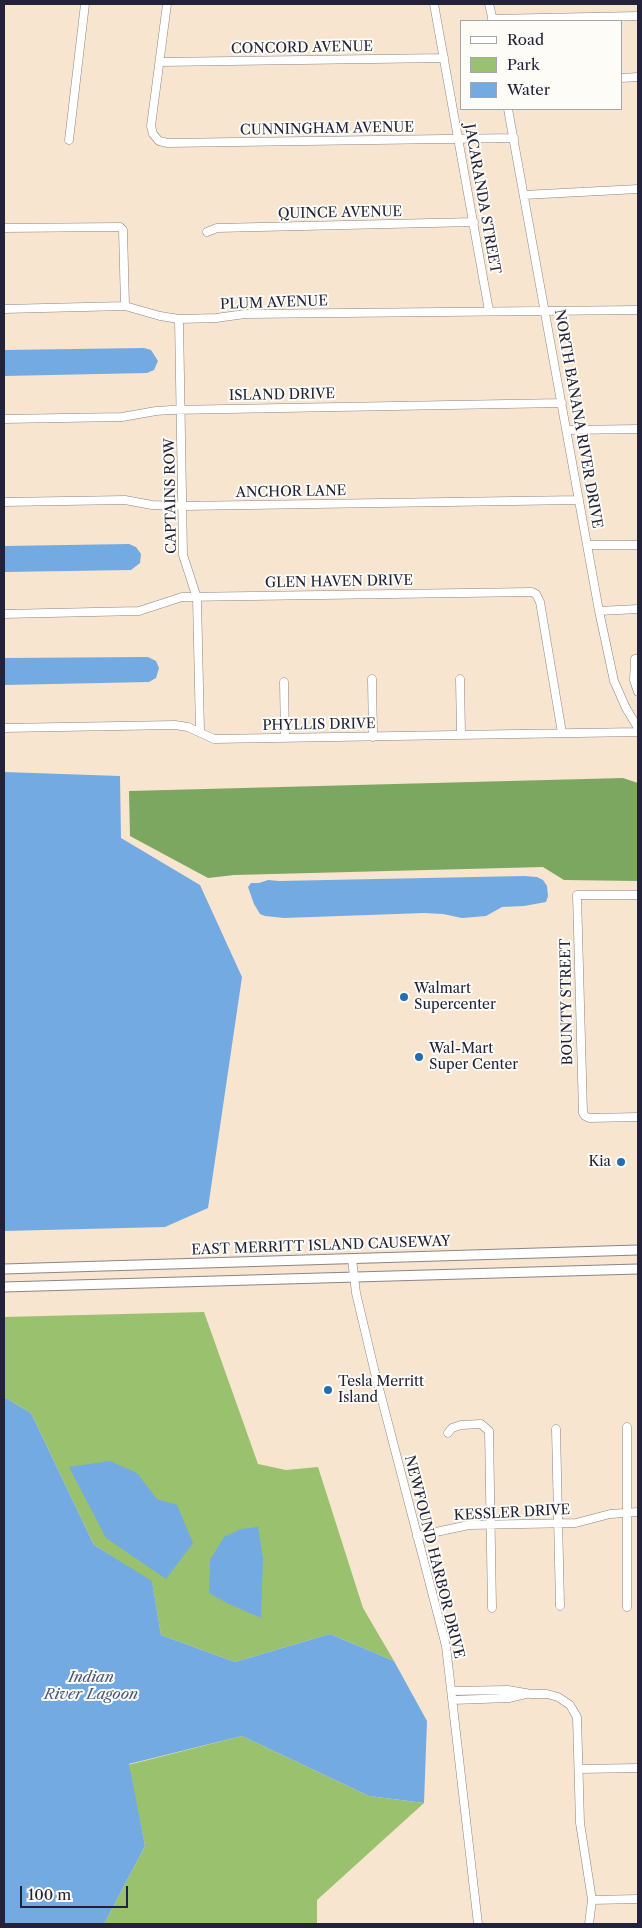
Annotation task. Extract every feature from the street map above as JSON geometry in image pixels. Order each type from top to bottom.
[{"type":"main road","name":"EAST MERRITT ISLAND CAUSEWAY","points":[[4,1269],[638,1250]]},
{"type":"main road","points":[[4,1287],[638,1269]]},
{"type":"street","points":[[69,140],[85,4]]},
{"type":"street","points":[[160,62],[167,4]]},
{"type":"street","name":"JACARANDA STREET","points":[[434,4],[490,311]]},
{"type":"street","points":[[490,4],[493,20],[638,16]]},
{"type":"street","name":"CONCORD AVENUE","points":[[160,62],[444,58]]},
{"type":"street","name":"CUNNINGHAM AVENUE","points":[[160,62],[151,126],[153,134],[159,141],[168,143],[514,138]]},
{"type":"street","points":[[622,78],[638,77]]},
{"type":"street","name":"NORTH BANANA RIVER DRIVE","points":[[508,110],[599,611],[614,682],[638,728]]},
{"type":"street","points":[[524,195],[638,189]]},
{"type":"street","name":"QUINCE AVENUE","points":[[207,232],[217,228],[474,222]]},
{"type":"street","points":[[4,228],[120,227],[123,230],[125,306]]},
{"type":"street","name":"PLUM AVENUE","points":[[4,309],[125,306],[160,316],[180,319],[216,318],[244,314],[638,310]]},
{"type":"street","name":"CAPTAINS ROW","points":[[180,319],[184,506],[183,555],[197,598],[200,732]]},
{"type":"street","name":"ISLAND DRIVE","points":[[4,419],[122,418],[156,411],[182,410],[562,403]]},
{"type":"street","points":[[567,430],[638,429]]},
{"type":"street","name":"ANCHOR LANE","points":[[4,502],[125,500],[152,505],[184,506],[579,500]]},
{"type":"street","points":[[588,545],[638,545]]},
{"type":"street","name":"GLEN HAVEN DRIVE","points":[[4,614],[139,612],[182,597],[532,592],[536,594],[540,602],[562,733]]},
{"type":"street","points":[[599,611],[638,610]]},
{"type":"street","points":[[638,659],[635,659],[634,680],[638,692]]},
{"type":"street","points":[[372,679],[373,737]]},
{"type":"street","points":[[460,679],[462,735]]},
{"type":"street","points":[[284,682],[285,738]]},
{"type":"street","name":"PHYLLIS DRIVE","points":[[4,728],[175,725],[200,732],[214,739],[638,732]]},
{"type":"street","name":"BOUNTY STREET","points":[[638,895],[578,895],[582,1109],[585,1116],[589,1118],[638,1117]]},
{"type":"street","name":"NEWFOUND HARBOR DRIVE","points":[[352,1259],[354,1277],[384,1410],[446,1646],[478,1924]]},
{"type":"street","points":[[448,1433],[452,1428],[461,1425],[481,1424],[488,1431],[492,1608]]},
{"type":"street","points":[[627,1427],[628,1607]]},
{"type":"street","points":[[556,1429],[560,1606]]},
{"type":"street","name":"KESSLER DRIVE","points":[[417,1536],[457,1527],[576,1523],[610,1514],[638,1512]]},
{"type":"street","points":[[452,1691],[508,1690],[531,1694],[547,1694],[558,1696],[570,1705],[577,1717],[580,1823],[592,1900],[589,1924]]},
{"type":"street","points":[[453,1700],[509,1698],[531,1694]]},
{"type":"street","points":[[579,1768],[638,1768]]},
{"type":"street","points":[[592,1900],[638,1899]]},
{"type":"green space","points":[[623,778],[638,783],[638,881],[564,880],[543,867],[234,875],[208,878],[130,836],[129,791]]},
{"type":"green space","points":[[204,1312],[258,1464],[286,1470],[318,1467],[363,1608],[394,1661],[330,1634],[235,1662],[161,1635],[152,1582],[94,1545],[31,1413],[4,1397],[4,1317]]},
{"type":"green space","points":[[242,1736],[369,1796],[424,1803],[317,1900],[317,1924],[104,1924],[145,1846],[128,1765]]},
{"type":"water","points":[[144,348],[151,350],[158,361],[154,370],[147,373],[4,376],[4,350]]},
{"type":"water","points":[[129,544],[136,547],[141,554],[140,563],[131,570],[4,572],[4,546]]},
{"type":"water","points":[[148,657],[156,661],[159,668],[156,678],[149,682],[4,685],[4,658]]},
{"type":"water","points":[[4,772],[120,776],[121,838],[200,885],[242,977],[208,1208],[165,1227],[4,1231]]},
{"type":"water","points":[[537,877],[543,880],[547,886],[548,896],[546,902],[502,907],[486,916],[462,918],[424,913],[284,918],[265,916],[260,914],[254,904],[248,887],[251,883],[268,880]]},
{"type":"water","name":"Indian River Lagoon","points":[[4,1397],[31,1413],[94,1545],[152,1581],[161,1635],[235,1662],[330,1634],[394,1661],[427,1721],[424,1803],[369,1796],[242,1736],[129,1764],[145,1846],[104,1924],[4,1924]]},
{"type":"water","points":[[110,1461],[137,1473],[157,1499],[177,1505],[193,1543],[166,1579],[106,1538],[69,1467]]},
{"type":"water","points":[[258,1527],[263,1558],[261,1618],[209,1593],[210,1560],[224,1537],[241,1529]]},
{"type":"place","name":"Walmart Supercenter","points":[[404,997]]},
{"type":"place","name":"Wal-Mart Super Center","points":[[419,1057]]},
{"type":"place","name":"Kia","points":[[621,1162]]},
{"type":"place","name":"Tesla Merritt Island","points":[[328,1390]]}]
